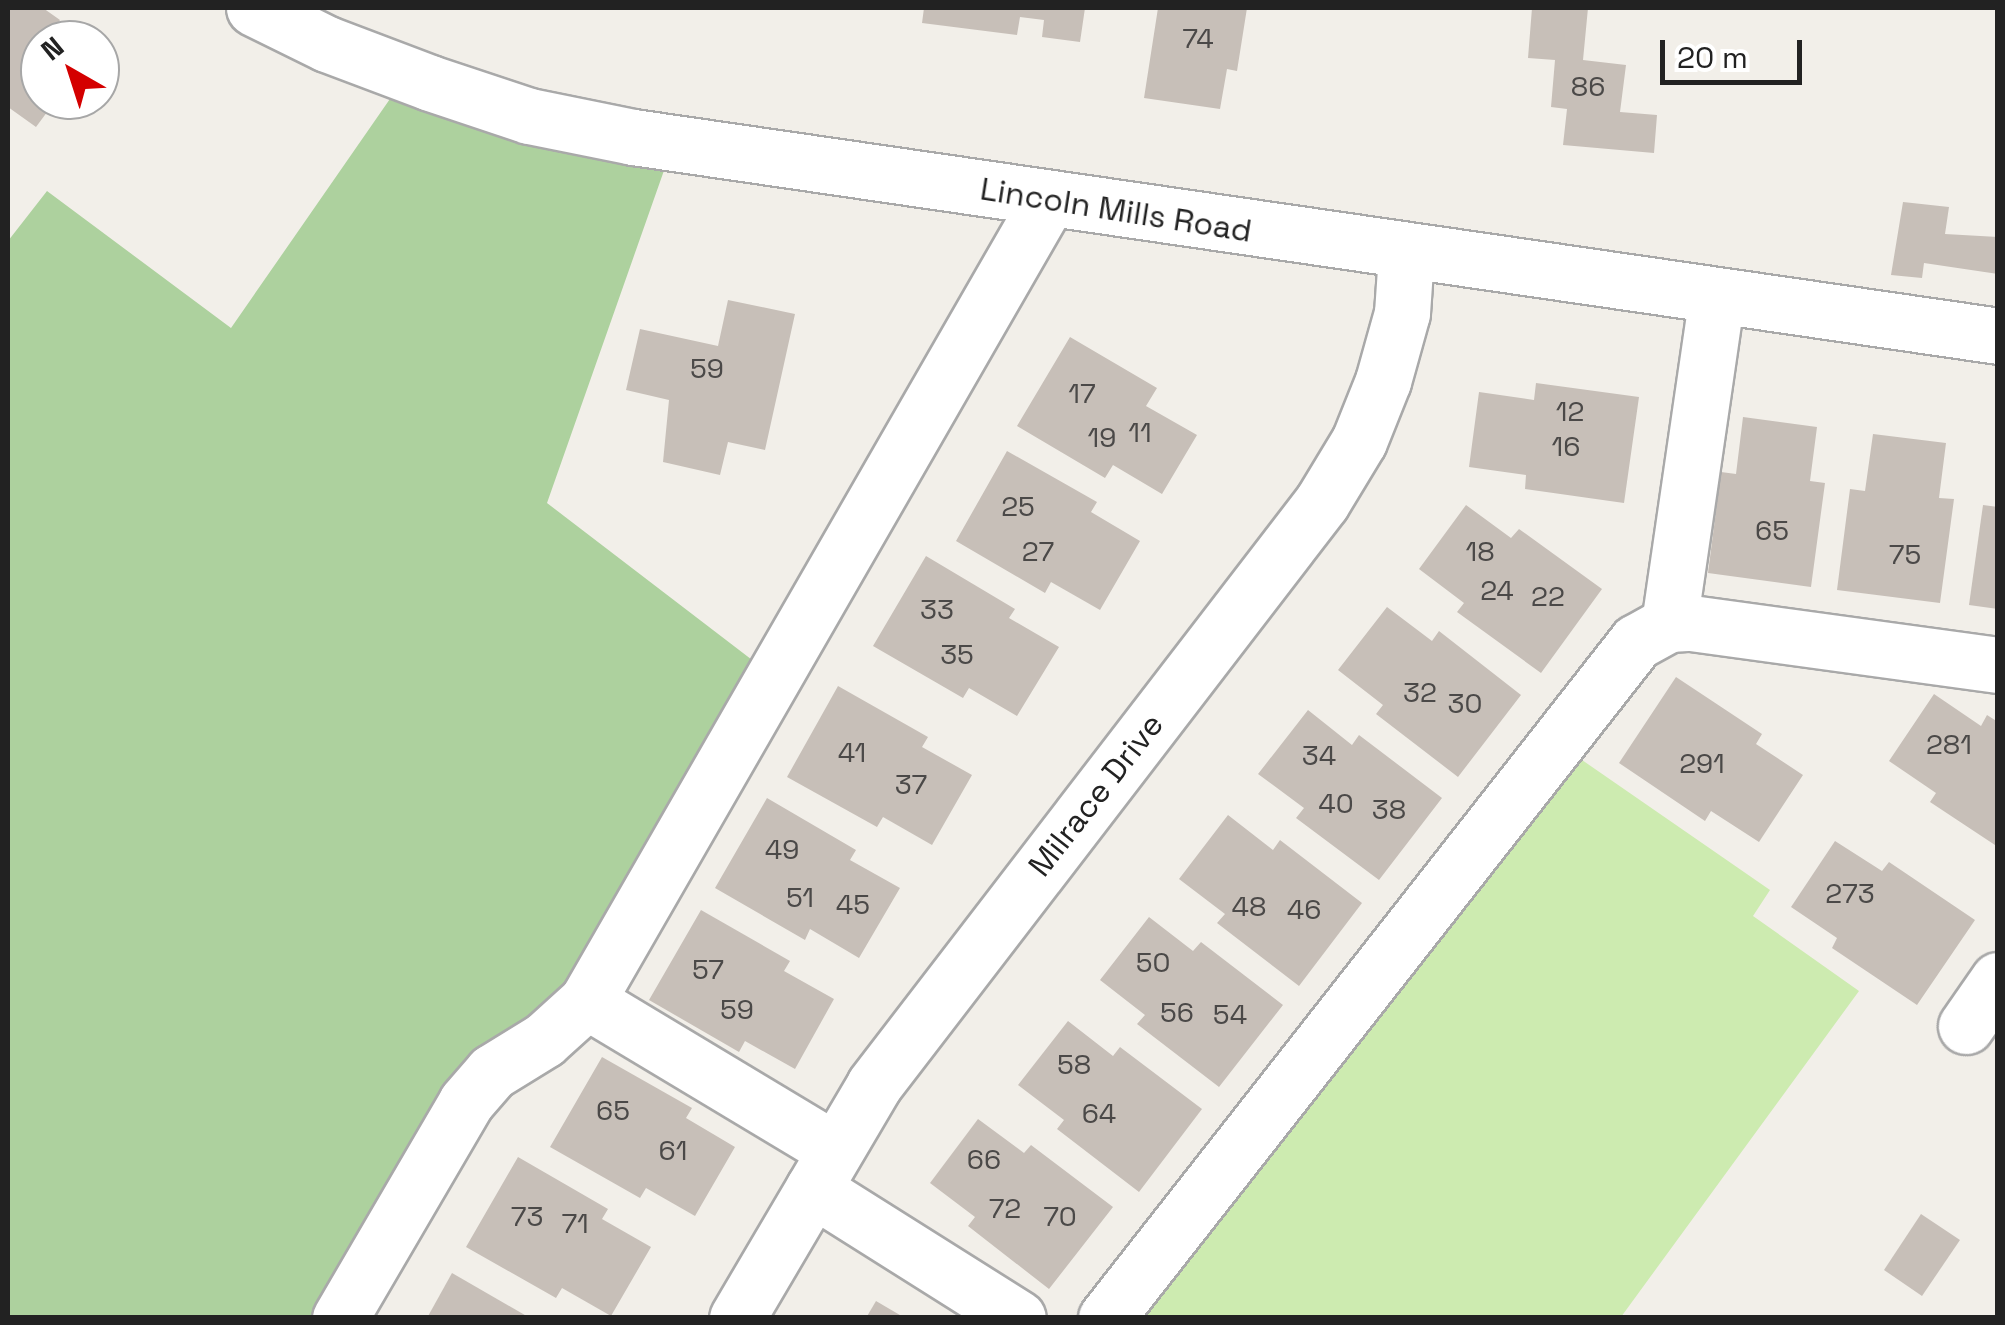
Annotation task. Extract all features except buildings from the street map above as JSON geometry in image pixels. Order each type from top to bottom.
[{"type":"street","name":"Lincoln Mills Road","points":[[254,8],[341,50],[530,116],[1406,254],[1998,336]]},
{"type":"street","points":[[340,1318],[466,1102],[492,1072],[544,1040],[586,1001],[1048,200]]},
{"type":"street","name":"Milrace Drive","points":[[737,1318],[874,1085],[1322,502],[1359,441],[1383,381],[1402,313],[1406,254]]},
{"type":"street","points":[[1669,624],[1716,295]]},
{"type":"street","points":[[1106,1318],[1636,642],[1669,624],[1998,665]]},
{"type":"street","points":[[1966,1026],[1998,980]]},
{"type":"street","points":[[586,1001],[824,1170],[1018,1318]]},
{"type":"green space","points":[[392,96],[667,162],[547,503],[760,666],[591,958],[316,1317],[8,1317],[8,241],[47,191],[231,328]]},
{"type":"green space","points":[[1569,751],[1770,890],[1753,916],[1859,991],[1621,1317],[1132,1318]]}]
